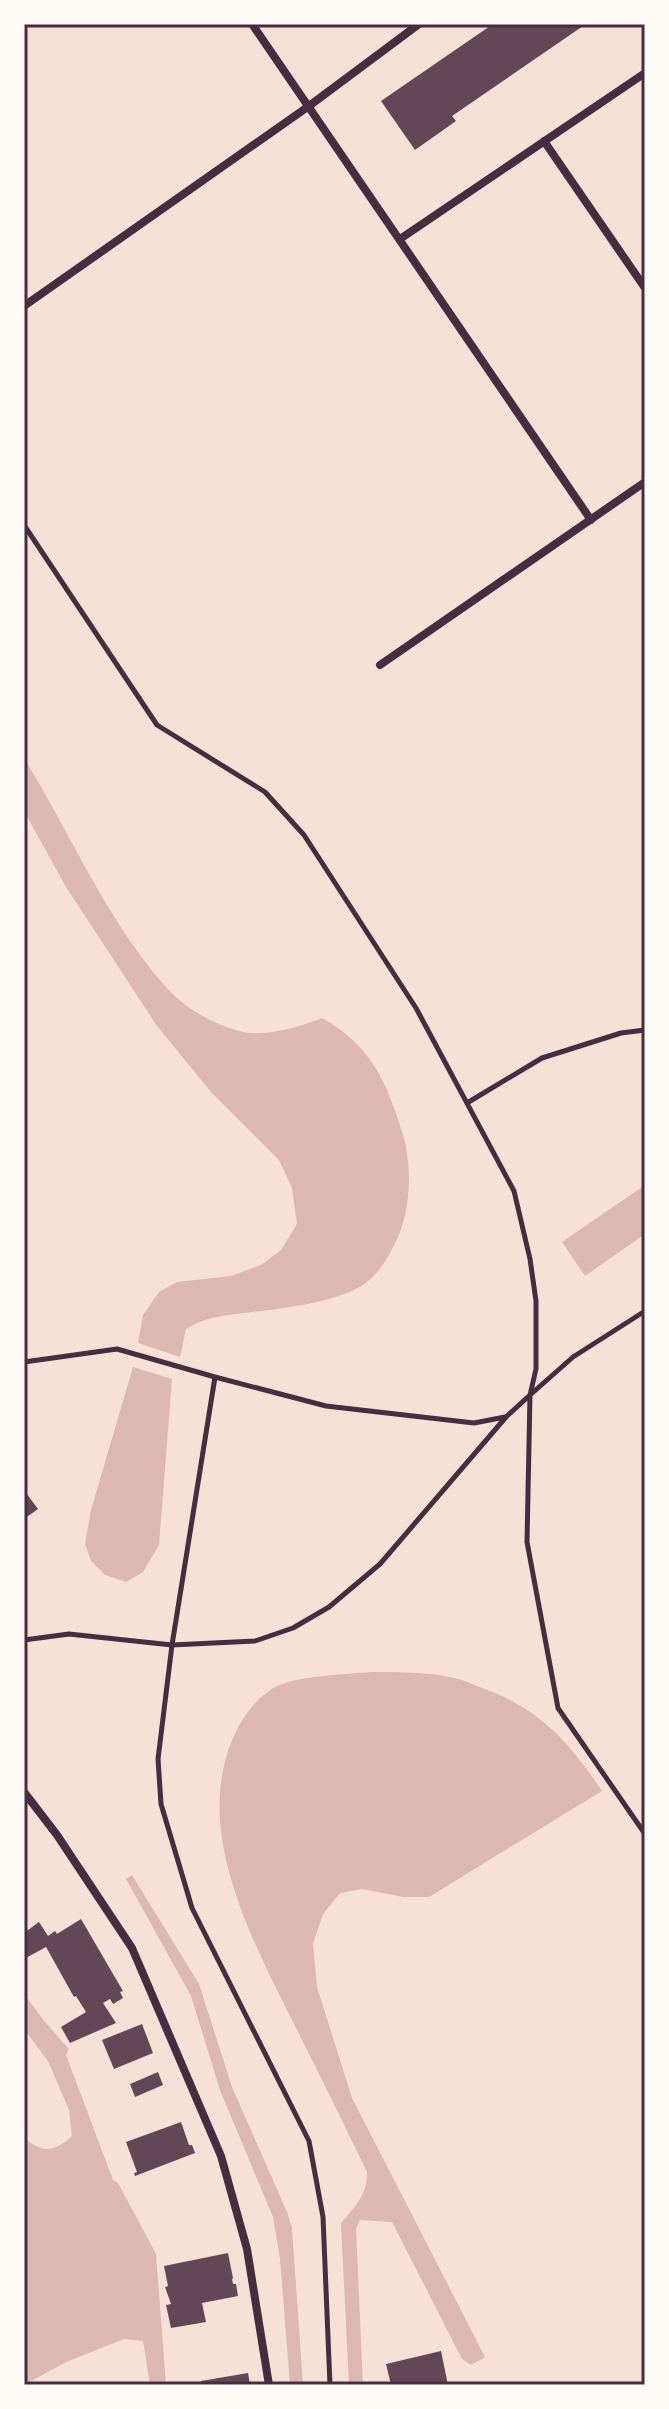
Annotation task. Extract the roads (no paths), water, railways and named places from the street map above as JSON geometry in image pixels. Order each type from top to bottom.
[{"type":"street","points":[[252,24],[591,520]]},
{"type":"street","points":[[24,306],[309,106],[419,24]]},
{"type":"street","points":[[400,239],[645,73]]},
{"type":"street","points":[[544,141],[645,288]]},
{"type":"street","points":[[380,665],[645,482]]},
{"type":"street","points":[[24,1792],[57,1835],[132,1948],[215,2141],[247,2249],[269,2385]]}]
